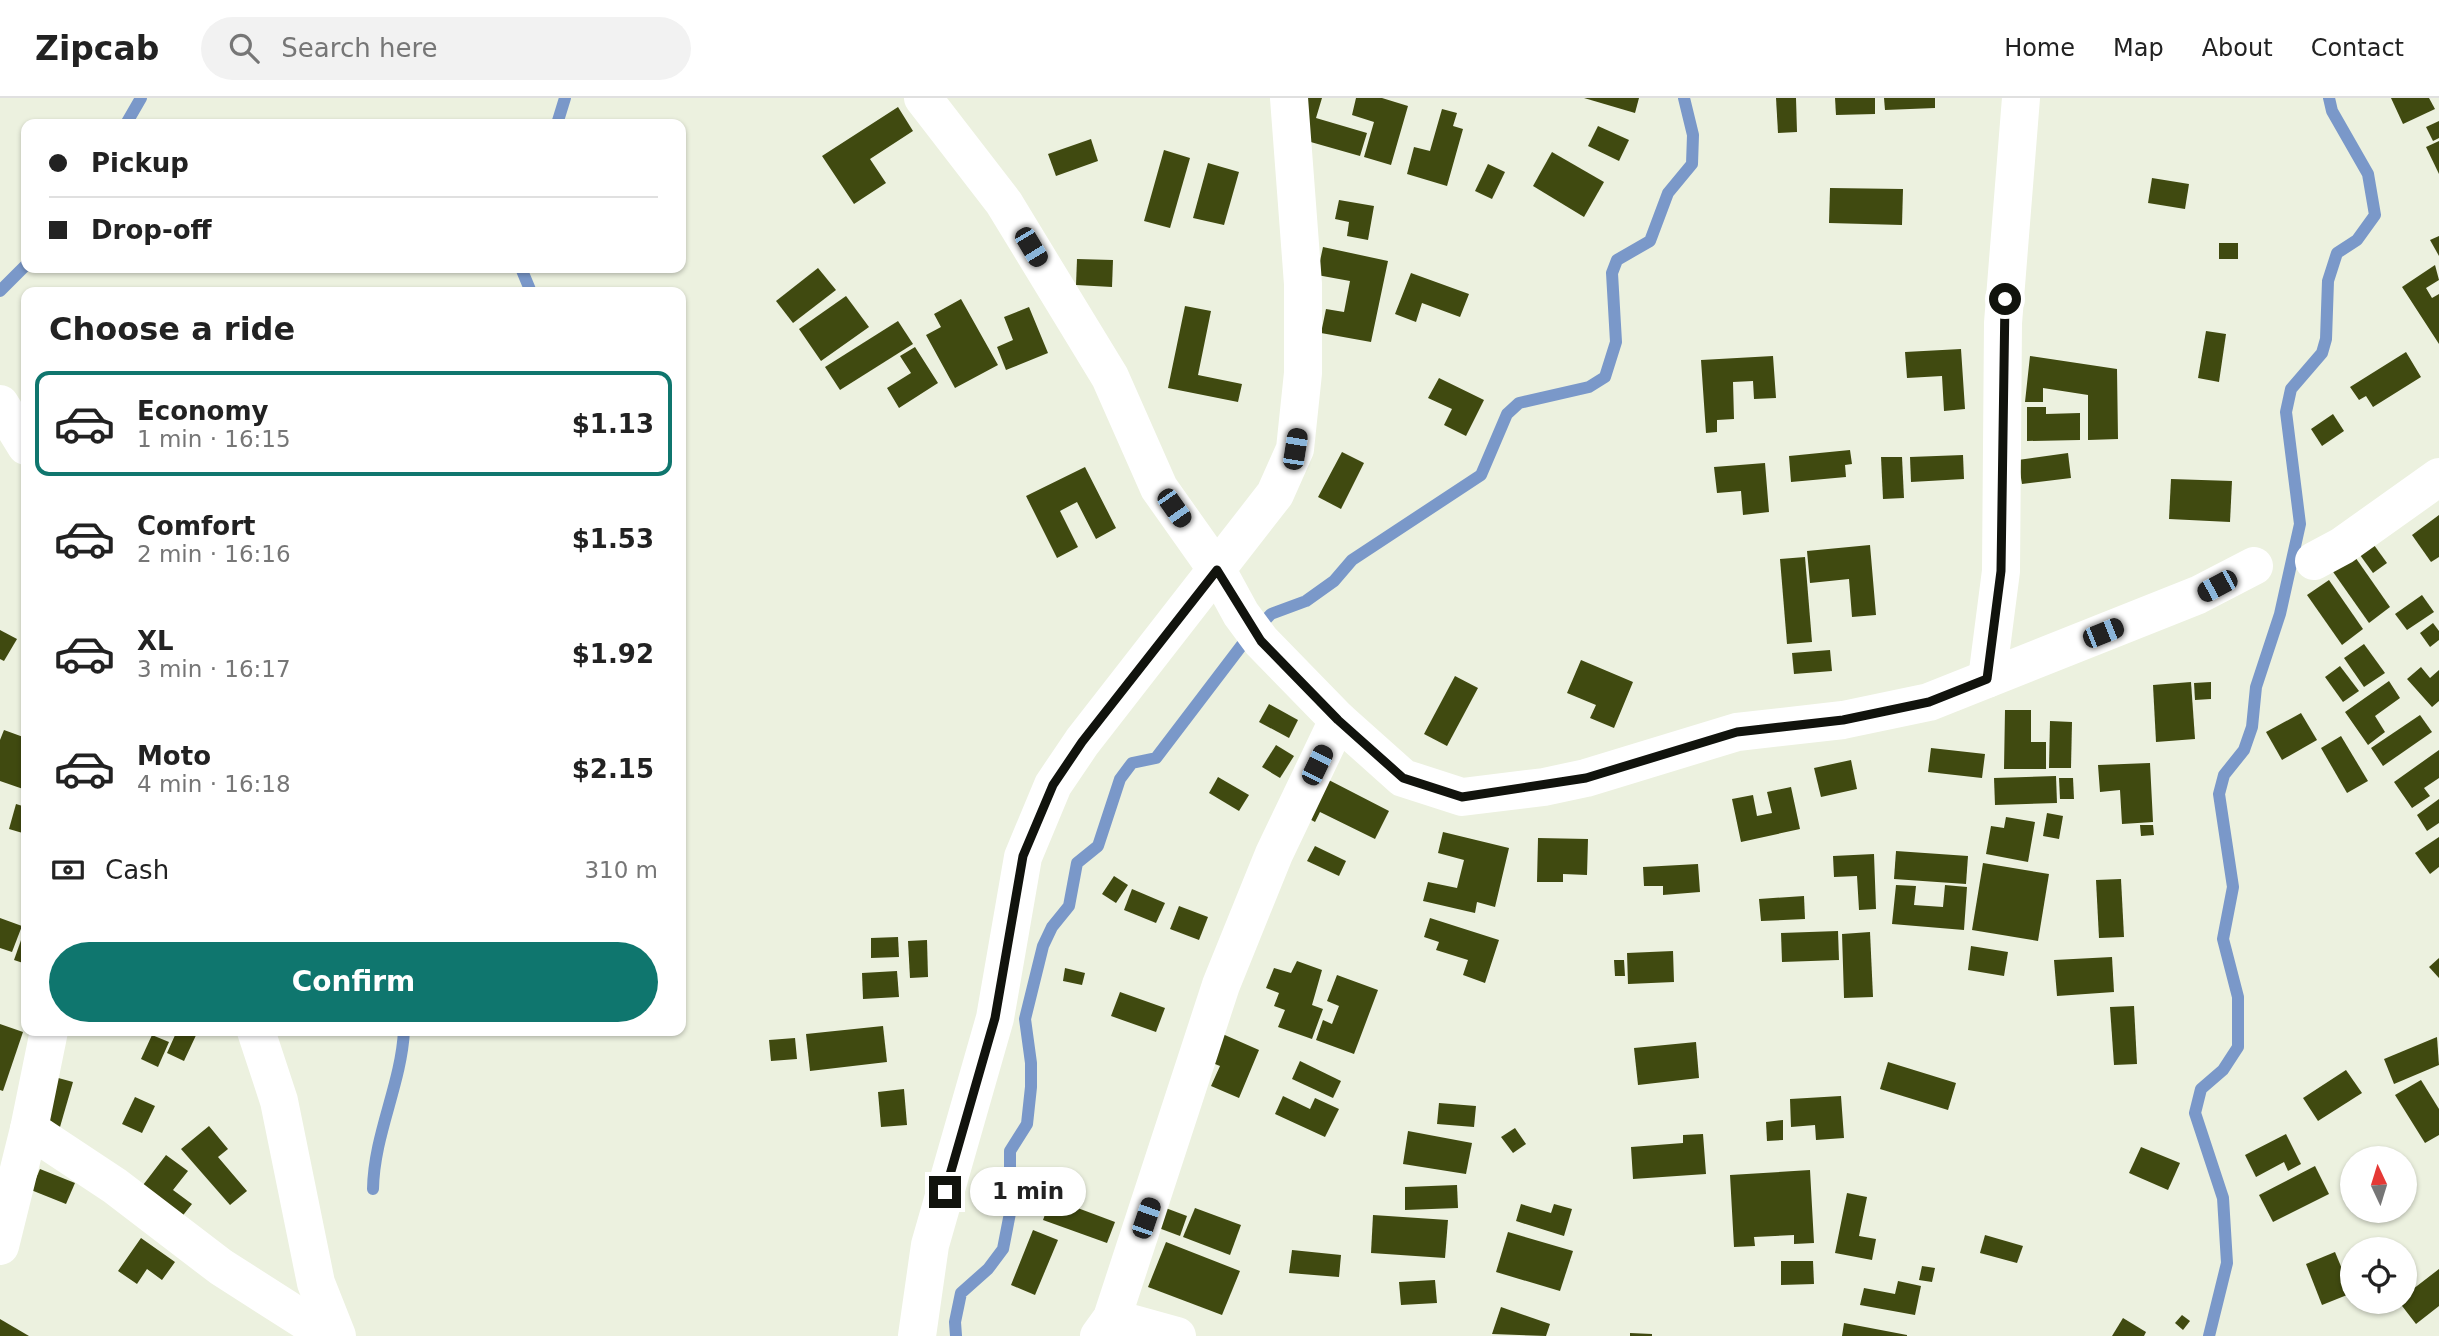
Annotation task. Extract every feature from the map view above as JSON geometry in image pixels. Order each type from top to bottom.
[{"type":"street","points":[[923,98],[1004,203],[1110,377],[1159,488],[1217,570],[1261,641],[1338,720],[1403,778],[1462,797],[1586,778],[1737,732],[1843,720],[1929,702],[2199,595],[2253,566]]},
{"type":"street","points":[[917,1336],[930,1245],[995,1018],[1023,856],[1053,785],[1082,742],[1275,494],[1295,449],[1301,411],[1303,284],[1289,98]]},
{"type":"street","points":[[1987,679],[2001,571],[2003,323],[2021,98]]},
{"type":"street","points":[[0,404],[21,438]]},
{"type":"street","points":[[2314,561],[2342,546],[2439,477]]},
{"type":"street","points":[[1177,1336],[1105,1327],[1221,985],[1274,853],[1338,720]]},
{"type":"street","points":[[0,1246],[30,1129],[49,1036]]},
{"type":"street","points":[[258,1036],[279,1101],[316,1283],[337,1336]]},
{"type":"street","points":[[30,1129],[115,1186],[221,1267],[329,1336]]},
{"type":"building","points":[[1296,98],[1322,98],[1316,118],[1367,133],[1360,156],[1286,135]]},
{"type":"building","points":[[1356,98],[1382,98],[1408,106],[1391,165],[1364,157],[1374,122],[1352,115]]},
{"type":"building","points":[[1584,98],[1639,98],[1635,113]]},
{"type":"building","points":[[1776,98],[1796,98],[1797,132],[1778,133]]},
{"type":"building","points":[[1835,98],[1875,98],[1875,114],[1836,115]]},
{"type":"building","points":[[1884,98],[1935,98],[1935,108],[1885,110]]},
{"type":"building","points":[[2391,98],[2429,98],[2435,109],[2403,124]]},
{"type":"building","points":[[898,107],[913,131],[870,159],[886,183],[854,204],[822,156]]},
{"type":"building","points":[[1442,109],[1457,113],[1453,126],[1463,129],[1447,186],[1407,174],[1414,147],[1430,151]]},
{"type":"building","points":[[2439,121],[2439,138],[2433,141],[2426,127]]},
{"type":"building","points":[[1598,126],[1629,140],[1619,161],[1588,146]]},
{"type":"building","points":[[1091,139],[1098,161],[1056,176],[1048,154]]},
{"type":"building","points":[[2439,141],[2439,174],[2426,147]]},
{"type":"building","points":[[1164,150],[1190,158],[1170,228],[1144,221]]},
{"type":"building","points":[[1552,152],[1604,182],[1584,217],[1533,186]]},
{"type":"building","points":[[1208,163],[1239,172],[1224,225],[1193,218]]},
{"type":"building","points":[[1488,164],[1505,172],[1492,199],[1475,191]]},
{"type":"building","points":[[2152,178],[2189,184],[2185,209],[2148,203]]},
{"type":"building","points":[[1830,188],[1903,189],[1902,225],[1829,223]]},
{"type":"building","points":[[1339,200],[1374,206],[1368,240],[1347,236],[1349,222],[1335,219]]},
{"type":"building","points":[[2439,236],[2439,256],[2430,240]]},
{"type":"building","points":[[2219,243],[2238,243],[2238,259],[2219,259]]},
{"type":"building","points":[[1323,247],[1388,261],[1371,342],[1321,333],[1326,309],[1344,312],[1350,281],[1317,275]]},
{"type":"building","points":[[1077,259],[1113,260],[1112,287],[1076,285]]},
{"type":"building","points":[[2435,265],[2439,280],[2426,288],[2432,298],[2439,294],[2439,344],[2402,287]]},
{"type":"building","points":[[818,268],[836,290],[793,323],[776,301]]},
{"type":"building","points":[[1411,273],[1469,294],[1460,317],[1422,303],[1416,322],[1395,314]]},
{"type":"building","points":[[846,296],[869,327],[821,361],[799,329]]},
{"type":"building","points":[[961,299],[998,365],[955,388],[926,335],[941,327],[934,314]]},
{"type":"building","points":[[1185,306],[1211,311],[1198,375],[1242,384],[1238,402],[1168,388]]},
{"type":"building","points":[[1029,307],[1048,353],[1006,370],[997,347],[1013,340],[1004,317]]},
{"type":"building","points":[[898,321],[913,344],[840,390],[825,367]]},
{"type":"building","points":[[2206,331],[2226,334],[2219,382],[2198,378]]},
{"type":"building","points":[[915,347],[938,383],[899,408],[887,388],[911,373],[900,356]]},
{"type":"building","points":[[1961,349],[1965,409],[1944,411],[1942,376],[1907,378],[1905,352]]},
{"type":"building","points":[[2406,352],[2421,377],[2373,407],[2366,396],[2359,400],[2350,387]]},
{"type":"building","points":[[1773,356],[1776,398],[1754,399],[1753,381],[1733,382],[1734,419],[1717,420],[1717,432],[1706,433],[1701,360]]},
{"type":"building","points":[[2030,356],[2117,369],[2118,439],[2088,440],[2088,395],[2043,388],[2043,402],[2025,402]]},
{"type":"building","points":[[1439,378],[1484,400],[1466,436],[1444,425],[1452,409],[1428,398]]},
{"type":"building","points":[[2027,407],[2046,407],[2046,414],[2080,413],[2080,440],[2027,441]]},
{"type":"building","points":[[2333,414],[2344,431],[2322,446],[2311,429]]},
{"type":"building","points":[[1850,450],[1852,464],[1845,465],[1846,477],[1791,482],[1789,456]]},
{"type":"building","points":[[1342,452],[1364,463],[1341,509],[1318,497]]},
{"type":"building","points":[[2068,453],[2071,478],[2022,484],[2018,460]]},
{"type":"building","points":[[1963,455],[1964,479],[1911,482],[1910,457]]},
{"type":"building","points":[[1881,457],[1902,457],[1904,498],[1883,499]]},
{"type":"building","points":[[1765,463],[1769,512],[1743,515],[1741,491],[1717,493],[1714,467]]},
{"type":"building","points":[[1085,467],[1116,528],[1096,539],[1077,502],[1060,511],[1078,547],[1057,558],[1026,496]]},
{"type":"building","points":[[2171,479],[2232,481],[2230,522],[2169,519]]},
{"type":"building","points":[[2439,515],[2439,557],[2431,562],[2412,535]]},
{"type":"building","points":[[1870,545],[1876,615],[1852,617],[1849,579],[1810,583],[1807,551]]},
{"type":"building","points":[[2374,545],[2387,563],[2373,573],[2360,555]]},
{"type":"building","points":[[2353,554],[2390,607],[2369,623],[2331,569]]},
{"type":"building","points":[[1805,557],[1812,642],[1787,644],[1780,559]]},
{"type":"building","points":[[2329,580],[2363,629],[2342,645],[2307,595]]},
{"type":"building","points":[[2422,595],[2434,612],[2407,630],[2395,614]]},
{"type":"building","points":[[2433,623],[2439,631],[2439,640],[2430,647],[2420,633]]},
{"type":"building","points":[[0,630],[17,639],[4,661],[0,659]]},
{"type":"building","points":[[2364,644],[2385,673],[2364,687],[2344,658]]},
{"type":"building","points":[[1830,650],[1832,671],[1794,674],[1792,653]]},
{"type":"building","points":[[1581,660],[1633,682],[1614,728],[1590,718],[1596,705],[1567,693]]},
{"type":"building","points":[[2340,666],[2359,691],[2343,702],[2325,677]]},
{"type":"building","points":[[2421,667],[2430,678],[2439,670],[2439,701],[2432,707],[2407,679]]},
{"type":"building","points":[[1455,676],[1478,688],[1447,746],[1424,734]]},
{"type":"building","points":[[2389,681],[2400,698],[2375,716],[2385,732],[2368,745],[2345,712]]},
{"type":"building","points":[[2191,682],[2195,739],[2156,742],[2153,685]]},
{"type":"building","points":[[2211,682],[2211,699],[2195,700],[2194,683]]},
{"type":"building","points":[[1269,704],[1298,720],[1289,738],[1259,722]]},
{"type":"building","points":[[2005,710],[2031,710],[2031,742],[2046,742],[2046,769],[2004,769]]},
{"type":"building","points":[[2301,713],[2317,740],[2282,760],[2266,732]]},
{"type":"building","points":[[2420,715],[2432,732],[2383,766],[2371,748]]},
{"type":"building","points":[[2050,721],[2072,722],[2071,768],[2049,768]]},
{"type":"building","points":[[4,730],[21,736],[21,788],[0,781],[0,740]]},
{"type":"building","points":[[2341,736],[2368,781],[2347,793],[2321,748]]},
{"type":"building","points":[[1276,745],[1294,756],[1280,778],[1262,767]]},
{"type":"building","points":[[1931,748],[1985,754],[1982,778],[1928,772]]},
{"type":"building","points":[[2439,750],[2439,778],[2424,788],[2430,796],[2412,808],[2394,782]]},
{"type":"building","points":[[1851,760],[1857,789],[1821,797],[1814,768]]},
{"type":"building","points":[[2150,763],[2153,822],[2122,824],[2120,790],[2100,792],[2098,765]]},
{"type":"building","points":[[2056,776],[2057,803],[1995,805],[1994,778]]},
{"type":"building","points":[[1218,777],[1249,795],[1239,811],[1209,793]]},
{"type":"building","points":[[1323,777],[1389,811],[1375,839],[1320,812],[1315,822],[1304,816]]},
{"type":"building","points":[[2059,778],[2073,778],[2074,799],[2060,799]]},
{"type":"building","points":[[1791,787],[1800,829],[1741,842],[1732,799],[1753,795],[1757,816],[1772,813],[1767,792]]},
{"type":"building","points":[[2439,799],[2439,823],[2427,831],[2417,815]]},
{"type":"building","points":[[16,804],[21,806],[21,833],[9,829]]},
{"type":"building","points":[[2047,813],[2063,816],[2059,839],[2043,836]]},
{"type":"building","points":[[2006,817],[2035,822],[2028,862],[1986,854],[1991,826],[2004,828]]},
{"type":"building","points":[[2140,825],[2153,825],[2154,835],[2141,836]]},
{"type":"building","points":[[1443,832],[1509,848],[1495,907],[1477,902],[1475,913],[1423,901],[1428,882],[1457,888],[1464,860],[1438,853]]},
{"type":"building","points":[[2439,837],[2439,867],[2430,874],[2415,853]]},
{"type":"building","points":[[1538,838],[1588,839],[1587,875],[1563,874],[1563,882],[1537,882]]},
{"type":"building","points":[[1315,846],[1346,861],[1339,876],[1307,861]]},
{"type":"building","points":[[1896,851],[1968,856],[1966,884],[1894,879]]},
{"type":"building","points":[[1874,854],[1876,909],[1859,910],[1857,876],[1834,877],[1833,856]]},
{"type":"building","points":[[1983,863],[2049,874],[2038,941],[1972,930]]},
{"type":"building","points":[[1698,864],[1700,892],[1663,895],[1663,886],[1644,886],[1643,867]]},
{"type":"building","points":[[1114,876],[1128,885],[1116,903],[1102,894]]},
{"type":"building","points":[[2121,879],[2124,937],[2099,938],[2096,880]]},
{"type":"building","points":[[1896,885],[1916,886],[1914,905],[1943,907],[1945,885],[1967,887],[1964,930],[1892,924]]},
{"type":"building","points":[[1132,889],[1165,903],[1156,923],[1124,910]]},
{"type":"building","points":[[1804,896],[1805,919],[1761,921],[1759,899]]},
{"type":"building","points":[[1179,906],[1208,917],[1199,940],[1170,929]]},
{"type":"building","points":[[0,918],[21,926],[12,952],[0,948]]},
{"type":"building","points":[[1430,918],[1499,940],[1485,983],[1463,975],[1468,960],[1436,950],[1439,942],[1424,937]]},
{"type":"building","points":[[1838,931],[1839,960],[1782,962],[1781,933]]},
{"type":"building","points":[[1870,932],[1873,997],[1844,998],[1842,934]]},
{"type":"building","points":[[898,937],[899,957],[871,958],[871,938]]},
{"type":"building","points":[[21,940],[21,962],[14,960]]},
{"type":"building","points":[[927,940],[928,977],[910,978],[908,941]]},
{"type":"building","points":[[1971,946],[2008,952],[2004,976],[1968,970]]},
{"type":"building","points":[[1673,951],[1674,982],[1628,984],[1627,953]]},
{"type":"building","points":[[2112,957],[2114,992],[2057,996],[2054,960]]},
{"type":"building","points":[[2439,958],[2439,978],[2429,967]]},
{"type":"building","points":[[1614,960],[1624,960],[1625,976],[1615,976]]},
{"type":"building","points":[[1297,961],[1322,970],[1312,1005],[1323,1009],[1312,1039],[1278,1027],[1285,1010],[1274,1006],[1279,993],[1266,988],[1274,968],[1291,973]]},
{"type":"building","points":[[1065,968],[1085,973],[1082,985],[1063,981]]},
{"type":"building","points":[[897,971],[899,997],[863,999],[862,973]]},
{"type":"building","points":[[1337,975],[1378,990],[1354,1054],[1316,1040],[1323,1020],[1332,1024],[1339,1006],[1327,1001]]},
{"type":"building","points":[[1120,992],[1165,1008],[1156,1032],[1111,1016]]},
{"type":"building","points":[[2134,1006],[2137,1064],[2114,1065],[2110,1007]]},
{"type":"building","points":[[0,1024],[21,1031],[22,1036],[3,1091],[0,1090]]},
{"type":"building","points":[[883,1026],[887,1062],[810,1071],[806,1034]]},
{"type":"building","points":[[1218,1032],[1259,1050],[1239,1098],[1211,1086],[1220,1066],[1205,1060]]},
{"type":"building","points":[[152,1036],[169,1042],[158,1067],[141,1059]]},
{"type":"building","points":[[175,1036],[196,1036],[184,1061],[167,1053]]},
{"type":"building","points":[[2437,1037],[2439,1065],[2394,1084],[2384,1059]]},
{"type":"building","points":[[795,1038],[797,1059],[771,1061],[769,1040]]},
{"type":"building","points":[[1696,1042],[1699,1078],[1638,1085],[1634,1048]]},
{"type":"building","points":[[1300,1061],[1341,1081],[1333,1098],[1292,1079]]},
{"type":"building","points":[[1888,1062],[1956,1083],[1948,1110],[1880,1089]]},
{"type":"building","points":[[2346,1070],[2362,1093],[2318,1121],[2303,1098]]},
{"type":"building","points":[[51,1076],[73,1082],[60,1127],[38,1121]]},
{"type":"building","points":[[2421,1080],[2439,1109],[2439,1135],[2425,1143],[2395,1095]]},
{"type":"building","points":[[904,1089],[907,1125],[881,1127],[878,1092]]},
{"type":"building","points":[[1283,1096],[1310,1109],[1315,1098],[1339,1109],[1325,1137],[1275,1114]]},
{"type":"building","points":[[1841,1096],[1844,1138],[1816,1140],[1815,1125],[1791,1127],[1790,1099]]},
{"type":"building","points":[[135,1097],[155,1106],[142,1133],[122,1124]]},
{"type":"building","points":[[1439,1103],[1476,1106],[1474,1127],[1437,1124]]},
{"type":"building","points":[[1783,1120],[1783,1140],[1767,1141],[1766,1122]]},
{"type":"building","points":[[209,1126],[228,1149],[218,1157],[247,1191],[230,1205],[181,1149]]},
{"type":"building","points":[[1515,1128],[1526,1144],[1513,1153],[1501,1137]]},
{"type":"building","points":[[1408,1131],[1472,1143],[1466,1174],[1403,1164]]},
{"type":"building","points":[[1703,1134],[1706,1174],[1633,1179],[1631,1147],[1683,1143],[1683,1135]]},
{"type":"building","points":[[2286,1134],[2301,1164],[2288,1171],[2284,1162],[2256,1177],[2245,1155]]},
{"type":"building","points":[[2141,1147],[2180,1163],[2168,1190],[2129,1173]]},
{"type":"building","points":[[166,1155],[188,1171],[173,1190],[192,1204],[180,1219],[140,1189]]},
{"type":"building","points":[[2315,1166],[2329,1194],[2273,1222],[2259,1195]]},
{"type":"building","points":[[40,1169],[75,1183],[66,1204],[31,1190]]},
{"type":"building","points":[[1810,1170],[1814,1243],[1794,1244],[1794,1235],[1754,1237],[1755,1246],[1734,1247],[1730,1175]]},
{"type":"building","points":[[1457,1185],[1458,1208],[1405,1210],[1405,1187]]},
{"type":"building","points":[[1847,1193],[1867,1197],[1859,1236],[1876,1239],[1872,1260],[1835,1253]]},
{"type":"building","points":[[1051,1198],[1115,1222],[1107,1243],[1043,1220]]},
{"type":"building","points":[[1521,1204],[1551,1213],[1554,1204],[1572,1209],[1564,1236],[1516,1221]]},
{"type":"building","points":[[1163,1207],[1187,1216],[1180,1236],[1156,1227]]},
{"type":"building","points":[[1195,1208],[1241,1225],[1230,1255],[1183,1237]]},
{"type":"building","points":[[1373,1215],[1448,1220],[1445,1258],[1371,1253]]},
{"type":"building","points":[[1033,1230],[1058,1240],[1035,1295],[1011,1285]]},
{"type":"building","points":[[1508,1232],[1573,1251],[1560,1291],[1496,1272]]},
{"type":"building","points":[[1985,1235],[2023,1246],[2017,1263],[1980,1253]]},
{"type":"building","points":[[141,1238],[175,1262],[162,1280],[147,1269],[137,1284],[118,1271]]},
{"type":"building","points":[[1166,1242],[1240,1271],[1222,1315],[1148,1287]]},
{"type":"building","points":[[1292,1250],[1341,1255],[1339,1277],[1289,1273]]},
{"type":"building","points":[[2335,1252],[2340,1264],[2340,1298],[2322,1305],[2306,1264]]},
{"type":"building","points":[[1781,1261],[1813,1261],[1814,1284],[1781,1285]]},
{"type":"building","points":[[1922,1266],[1935,1268],[1932,1282],[1919,1280]]},
{"type":"building","points":[[2439,1269],[2439,1306],[2416,1324],[2408,1314],[2417,1314],[2417,1286]]},
{"type":"building","points":[[1435,1280],[1437,1303],[1401,1305],[1399,1282]]},
{"type":"building","points":[[1898,1281],[1921,1286],[1915,1315],[1860,1305],[1864,1288],[1895,1294]]},
{"type":"building","points":[[1501,1307],[1550,1324],[1546,1336],[1492,1334]]},
{"type":"building","points":[[2182,1315],[2190,1321],[2183,1330],[2175,1323]]},
{"type":"building","points":[[2123,1318],[2146,1332],[2144,1336],[2112,1336]]},
{"type":"building","points":[[0,1319],[29,1336],[0,1336]]},
{"type":"building","points":[[1844,1323],[1907,1335],[1907,1336],[1842,1336]]},
{"type":"building","points":[[1630,1333],[1652,1334],[1652,1336],[1630,1336]]},
{"type":"waterway","points":[[129,119],[141,98]]},
{"type":"waterway","points":[[559,119],[565,98]]},
{"type":"waterway","points":[[956,1336],[955,1322],[961,1293],[988,1269],[1003,1249],[1010,1213],[1010,1151],[1027,1124],[1031,1087],[1031,1063],[1025,1019],[1043,946],[1052,927],[1069,906],[1077,863],[1098,846],[1120,779],[1132,763],[1156,758],[1242,645],[1271,614],[1306,601],[1334,581],[1352,560],[1481,475],[1507,414],[1519,403],[1589,387],[1605,377],[1616,342],[1612,273],[1617,260],[1650,241],[1668,193],[1692,164],[1693,135],[1684,98]]},
{"type":"waterway","points":[[2209,1336],[2227,1263],[2223,1198],[2195,1113],[2201,1089],[2223,1070],[2238,1047],[2238,997],[2223,939],[2233,887],[2219,794],[2224,775],[2244,750],[2252,727],[2256,687],[2280,614],[2300,524],[2286,412],[2291,389],[2322,353],[2326,339],[2328,281],[2337,253],[2357,240],[2375,215],[2368,174],[2332,111],[2329,98]]},
{"type":"waterway","points":[[0,291],[21,270]]},
{"type":"waterway","points":[[523,273],[529,287]]},
{"type":"waterway","points":[[373,1189],[374,1169],[398,1071],[404,1036]]},
{"type":"route","points":[[945,1192],[995,1018],[1023,856],[1053,785],[1082,742],[1217,570],[1241,614],[1261,641],[1338,720],[1403,778],[1462,797],[1544,787],[1586,778],[1737,732],[1843,720],[1929,702],[1987,679],[2001,571],[2005,299]]}]
